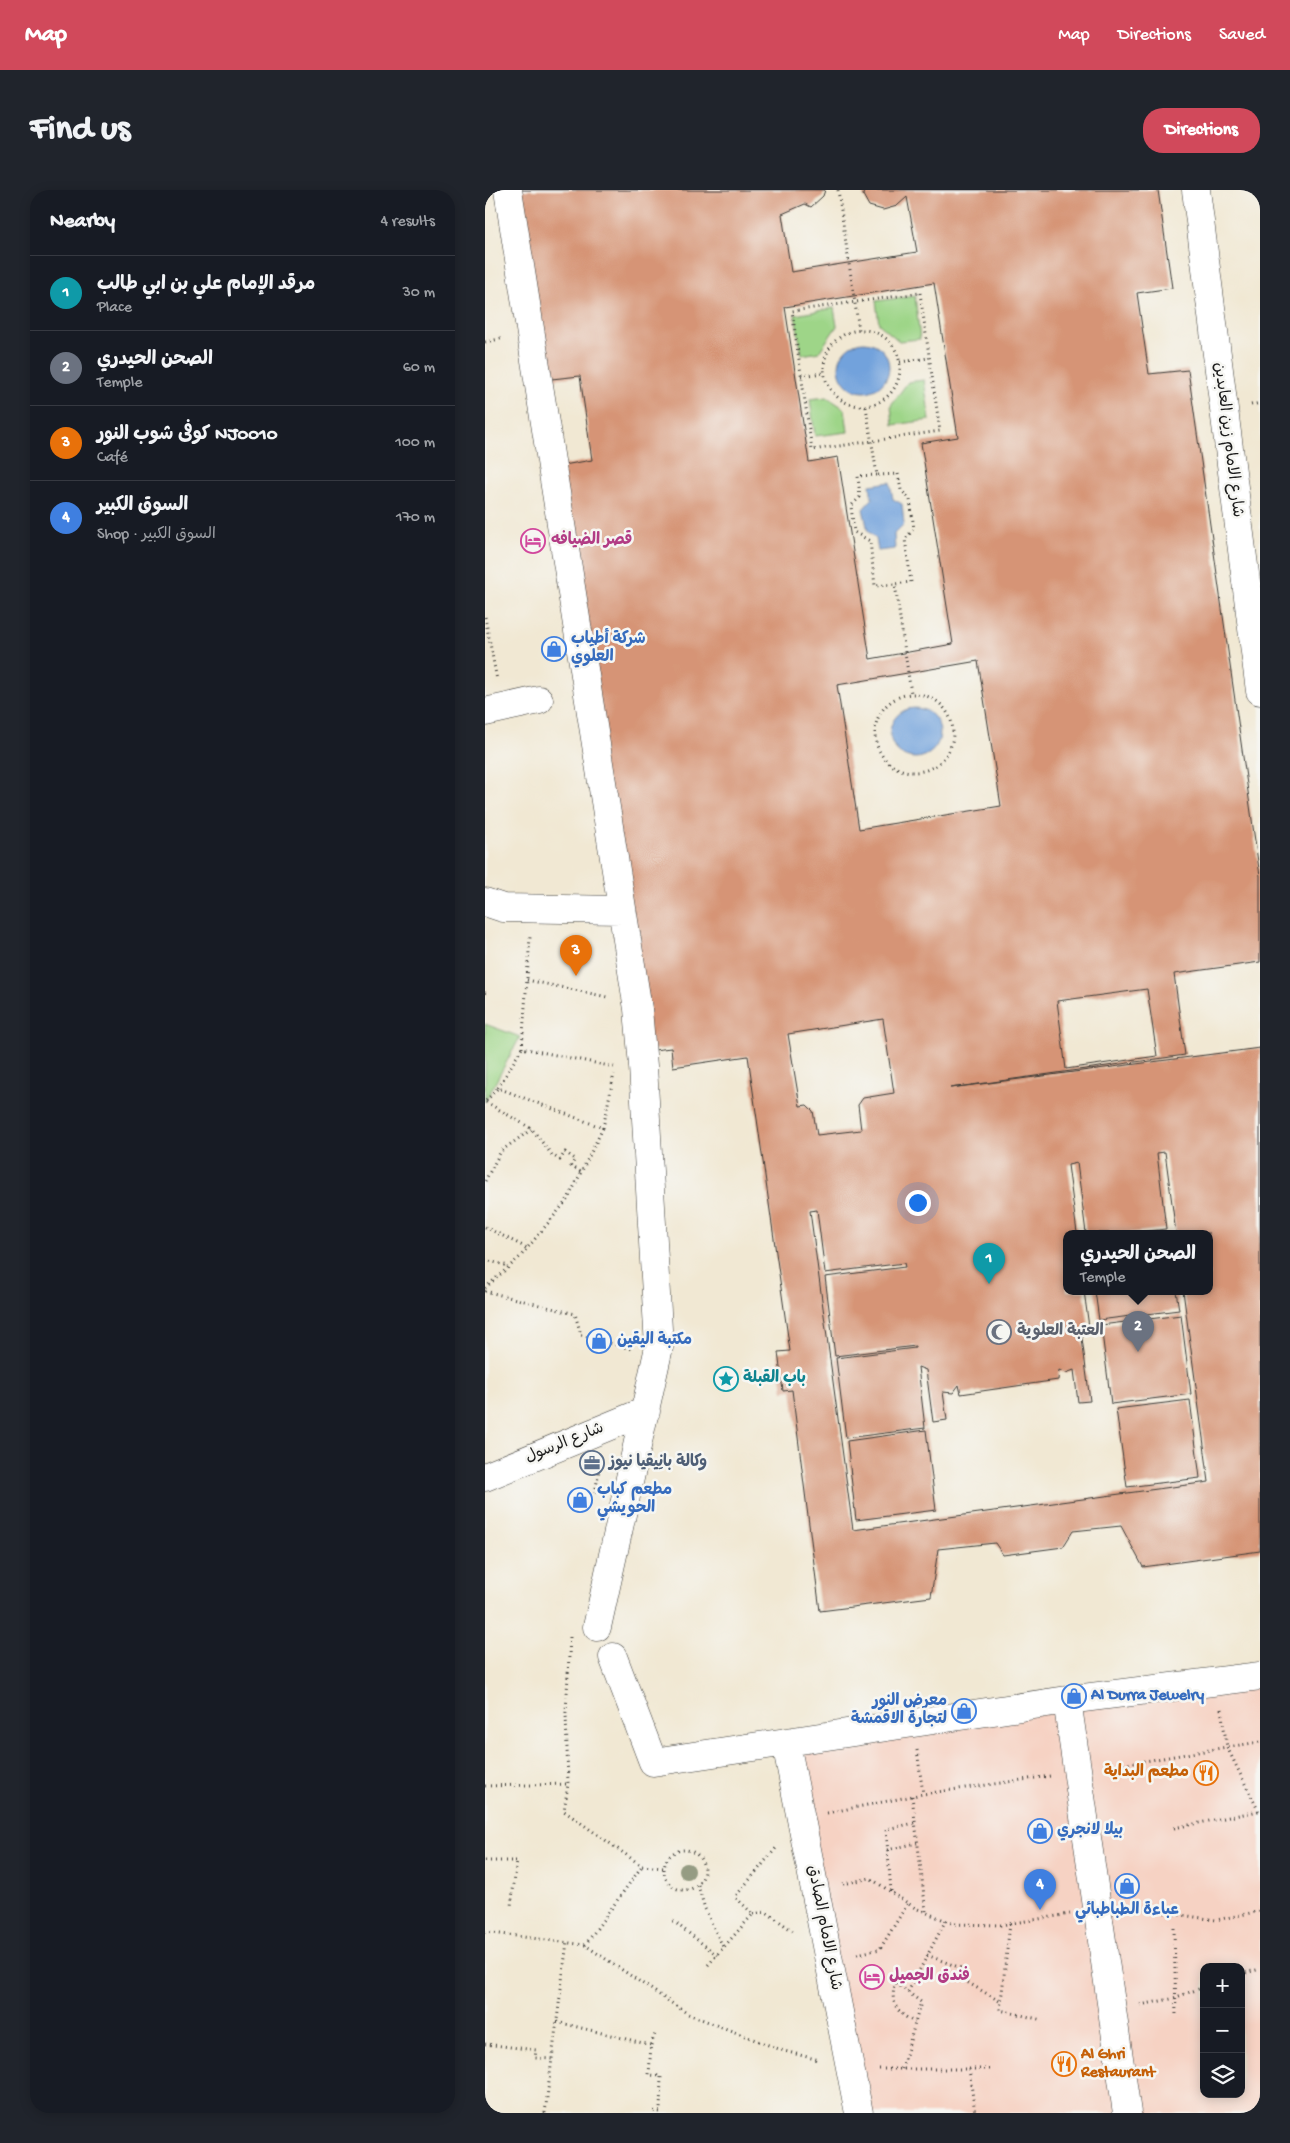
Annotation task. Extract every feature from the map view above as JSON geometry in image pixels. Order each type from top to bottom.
[{"type":"street","points":[[508,190],[638,1010],[643,1066],[659,1347],[597,1627]]},
{"type":"street","name":"شارع الامام زين العابدين","points":[[1196,190],[1260,691]]},
{"type":"street","points":[[494,710],[539,700]]},
{"type":"street","points":[[485,902],[503,908],[621,910]]},
{"type":"street","name":"شارع الرسول","points":[[485,1478],[646,1411]]},
{"type":"street","points":[[613,1657],[653,1762],[1067,1700],[1260,1676]]},
{"type":"street","points":[[1067,1700],[1127,2113]]},
{"type":"street","name":"شارع الامام الصادق","points":[[786,1742],[859,2113]]},
{"type":"path","points":[[838,190],[859,330]]},
{"type":"path","points":[[920,293],[929,358],[940,431],[812,450],[792,312],[920,293]]},
{"type":"path","points":[[851,331],[877,332],[888,339],[896,350],[900,362],[900,375],[896,387],[878,403],[866,407],[853,406],[842,402],[832,393],[823,372],[824,358],[830,346],[839,336],[851,331]]},
{"type":"path","points":[[900,362],[929,358]]},
{"type":"path","points":[[801,376],[823,372]]},
{"type":"path","points":[[866,407],[877,475]]},
{"type":"path","points":[[898,474],[901,490],[910,499],[914,529],[905,539],[911,582],[875,586],[870,541],[854,532],[851,506],[860,497],[858,476],[877,475],[898,474]]},
{"type":"path","points":[[895,584],[911,693]]},
{"type":"path","points":[[485,617],[494,710]]},
{"type":"path","points":[[911,693],[929,697],[941,704],[949,715],[953,728],[950,746],[940,762],[930,769],[918,772],[906,772],[894,767],[881,754],[875,737],[875,724],[881,711],[891,701],[911,693]]},
{"type":"path","points":[[532,908],[522,1048],[498,1088],[485,1102],[532,1129],[552,1155],[559,1160],[565,1152],[575,1159],[571,1166],[581,1172]]},
{"type":"path","points":[[527,980],[614,998]]},
{"type":"path","points":[[522,1048],[615,1067]]},
{"type":"path","points":[[485,1289],[527,1248],[568,1199],[603,1128],[498,1088]]},
{"type":"path","points":[[485,1181],[501,1151],[532,1129]]},
{"type":"path","points":[[485,1227],[527,1248]]},
{"type":"path","points":[[485,1260],[509,1266]]},
{"type":"path","points":[[485,1289],[575,1314],[581,1335],[657,1357]]},
{"type":"path","points":[[570,1633],[566,1712],[568,1784],[564,1811],[642,1866],[664,1868]]},
{"type":"path","points":[[1174,1828],[1259,1812],[1227,1747],[1216,1681]]},
{"type":"path","points":[[913,1724],[923,1794]]},
{"type":"path","points":[[753,1914],[735,1898],[801,1819],[923,1794],[1077,1772],[1260,1742]]},
{"type":"path","points":[[485,1786],[568,1784]]},
{"type":"path","points":[[912,1796],[926,1912]]},
{"type":"path","points":[[891,1892],[886,1829],[915,1823]]},
{"type":"path","points":[[887,1850],[917,1842]]},
{"type":"path","points":[[679,1850],[692,1850],[705,1866],[703,1879],[698,1885],[687,1890],[674,1888],[665,1878],[664,1868],[672,1853],[679,1850]]},
{"type":"path","points":[[485,1861],[517,1860],[511,1906]]},
{"type":"path","points":[[585,1944],[642,1866]]},
{"type":"path","points":[[815,1890],[870,1878],[908,1903],[954,1924],[1010,1924],[1097,1906],[1216,1920],[1260,1911]]},
{"type":"path","points":[[698,1885],[705,1909],[723,1947]]},
{"type":"path","points":[[829,1961],[880,1949],[908,1903]]},
{"type":"path","points":[[708,1965],[753,1914],[766,1912],[796,1933],[823,1930]]},
{"type":"path","points":[[908,1992],[946,1920]]},
{"type":"path","points":[[673,1921],[717,1955]]},
{"type":"path","points":[[1010,1924],[1000,2010],[1041,2020]]},
{"type":"path","points":[[1174,1928],[1176,2015]]},
{"type":"path","points":[[485,1932],[585,1944],[689,2014],[784,2051],[850,2069],[990,2069]]},
{"type":"path","points":[[545,2113],[567,1942]]},
{"type":"path","points":[[927,1955],[966,1970],[967,1982],[1001,2002]]},
{"type":"path","points":[[1245,1973],[1260,1969]]},
{"type":"path","points":[[902,2069],[921,2002],[896,1983],[893,1990],[894,2002],[899,2013],[915,2022]]},
{"type":"path","points":[[1112,2011],[1175,1998],[1200,1989]]},
{"type":"path","points":[[557,2022],[651,2045]]},
{"type":"path","points":[[652,2113],[652,2111],[659,2112],[661,2076],[649,2075],[651,2045],[655,2034]]},
{"type":"path","points":[[485,2044],[536,2050],[535,2058],[552,2059]]},
{"type":"path","points":[[969,2070],[975,2113]]},
{"type":"path","points":[[1256,2113],[1260,2110]]},
{"type":"shaded area","points":[[1260,1676],[1260,2113],[859,2113],[786,1743]]},
{"type":"green space","points":[[915,296],[920,339],[899,341],[879,324],[876,301]]},
{"type":"green space","points":[[834,308],[837,326],[819,352],[802,355],[795,315]]},
{"type":"green space","points":[[924,380],[930,420],[893,425],[891,405],[908,382]]},
{"type":"green space","points":[[827,397],[845,409],[848,432],[815,436],[810,399]]},
{"type":"green space","points":[[485,1024],[520,1037],[485,1102]]},
{"type":"water","points":[[859,342],[869,342],[882,349],[889,362],[889,372],[882,385],[869,392],[859,392],[850,388],[843,381],[839,372],[839,362],[843,353],[850,346]]},
{"type":"water","points":[[890,482],[893,499],[902,504],[904,524],[894,534],[895,549],[878,551],[876,539],[868,531],[863,509],[872,499],[870,485]]},
{"type":"water","points":[[910,708],[920,708],[933,715],[940,728],[940,738],[933,751],[920,758],[910,758],[901,754],[894,747],[890,738],[890,728],[894,719],[901,712]]},
{"type":"building","points":[[516,190],[825,190],[823,196],[811,207],[805,204],[782,214],[791,272],[917,252],[907,197],[897,206],[883,210],[869,206],[863,195],[864,190],[1158,190],[1172,288],[1137,293],[1149,374],[1188,370],[1260,876],[1260,962],[1174,974],[1185,1055],[950,1088],[1260,1048],[1260,1551],[1143,1567],[1121,1526],[1073,1531],[1063,1547],[1003,1555],[995,1543],[938,1549],[931,1597],[820,1611],[792,1390],[783,1391],[778,1352],[790,1351],[748,1056],[673,1067],[671,1048],[645,1051],[558,466],[592,460],[580,376],[542,380]],"holes":[[[934,283],[958,437],[921,443],[953,644],[870,659],[838,457],[809,462],[785,307]],[[978,661],[1001,806],[859,829],[837,685]],[[1147,989],[1157,1056],[1066,1069],[1057,1001]],[[883,1019],[894,1093],[863,1098],[858,1105],[861,1130],[817,1135],[813,1111],[807,1105],[800,1106],[788,1034]],[[1165,1152],[1176,1230],[1213,1230],[1213,1295],[1184,1295],[1209,1482],[853,1530],[810,1211],[817,1210],[825,1273],[904,1263],[905,1267],[825,1277],[835,1356],[915,1346],[915,1348],[836,1358],[846,1438],[925,1428],[918,1367],[926,1370],[933,1422],[947,1420],[943,1392],[953,1393],[959,1385],[961,1394],[1058,1380],[1059,1370],[1066,1373],[1074,1370],[1078,1402],[1090,1401],[1082,1338],[1089,1327],[1085,1295],[1063,1295],[1063,1230],[1077,1230],[1068,1165],[1077,1163],[1086,1230],[1166,1229],[1157,1153]]]},
{"type":"building","points":[[1096,1295],[1177,1295],[1179,1310],[1099,1320]]},
{"type":"building","points":[[1181,1315],[1191,1394],[1111,1404],[1101,1325]]},
{"type":"building","points":[[1190,1400],[1200,1478],[1127,1487],[1116,1409]]},
{"type":"building","points":[[926,1430],[936,1510],[856,1520],[847,1441]]},
{"type":"place","name":"قصر الضيافه","points":[[533,541]]},
{"type":"place","name":"شركة أطياب العلوي","points":[[554,649]]},
{"type":"place","name":"کوفی شوب النور NJ0010","points":[[576,976]]},
{"type":"place","name":"مرقد الإمام علي بن ابي طالب","points":[[989,1284]]},
{"type":"place","name":"العتبة العلوية","points":[[999,1332]]},
{"type":"place","name":"مكتبة اليقين","points":[[599,1341]]},
{"type":"place","name":"الصحن الحيدري","points":[[1138,1352]]},
{"type":"place","name":"باب القبلة","points":[[726,1379]]},
{"type":"place","name":"وكالة بانِيقيا نيوز","points":[[592,1463]]},
{"type":"place","name":"مطعم كباب الحويشي","points":[[580,1500]]},
{"type":"place","name":"Al Durra Jewelry","points":[[1074,1696]]},
{"type":"place","name":"معرض النور لتجارة الاقمشة","points":[[964,1711]]},
{"type":"place","name":"مطعم البداية","points":[[1206,1773]]},
{"type":"place","name":"بيلا لانجري","points":[[1040,1831]]},
{"type":"place","name":"عباءة الطباطبائي","points":[[1127,1886]]},
{"type":"place","name":"السوق الكبير","points":[[1040,1910]]},
{"type":"place","name":"فندق الجميل","points":[[872,1977]]},
{"type":"place","name":"Al Ghri Restaurant","points":[[1064,2064]]}]
